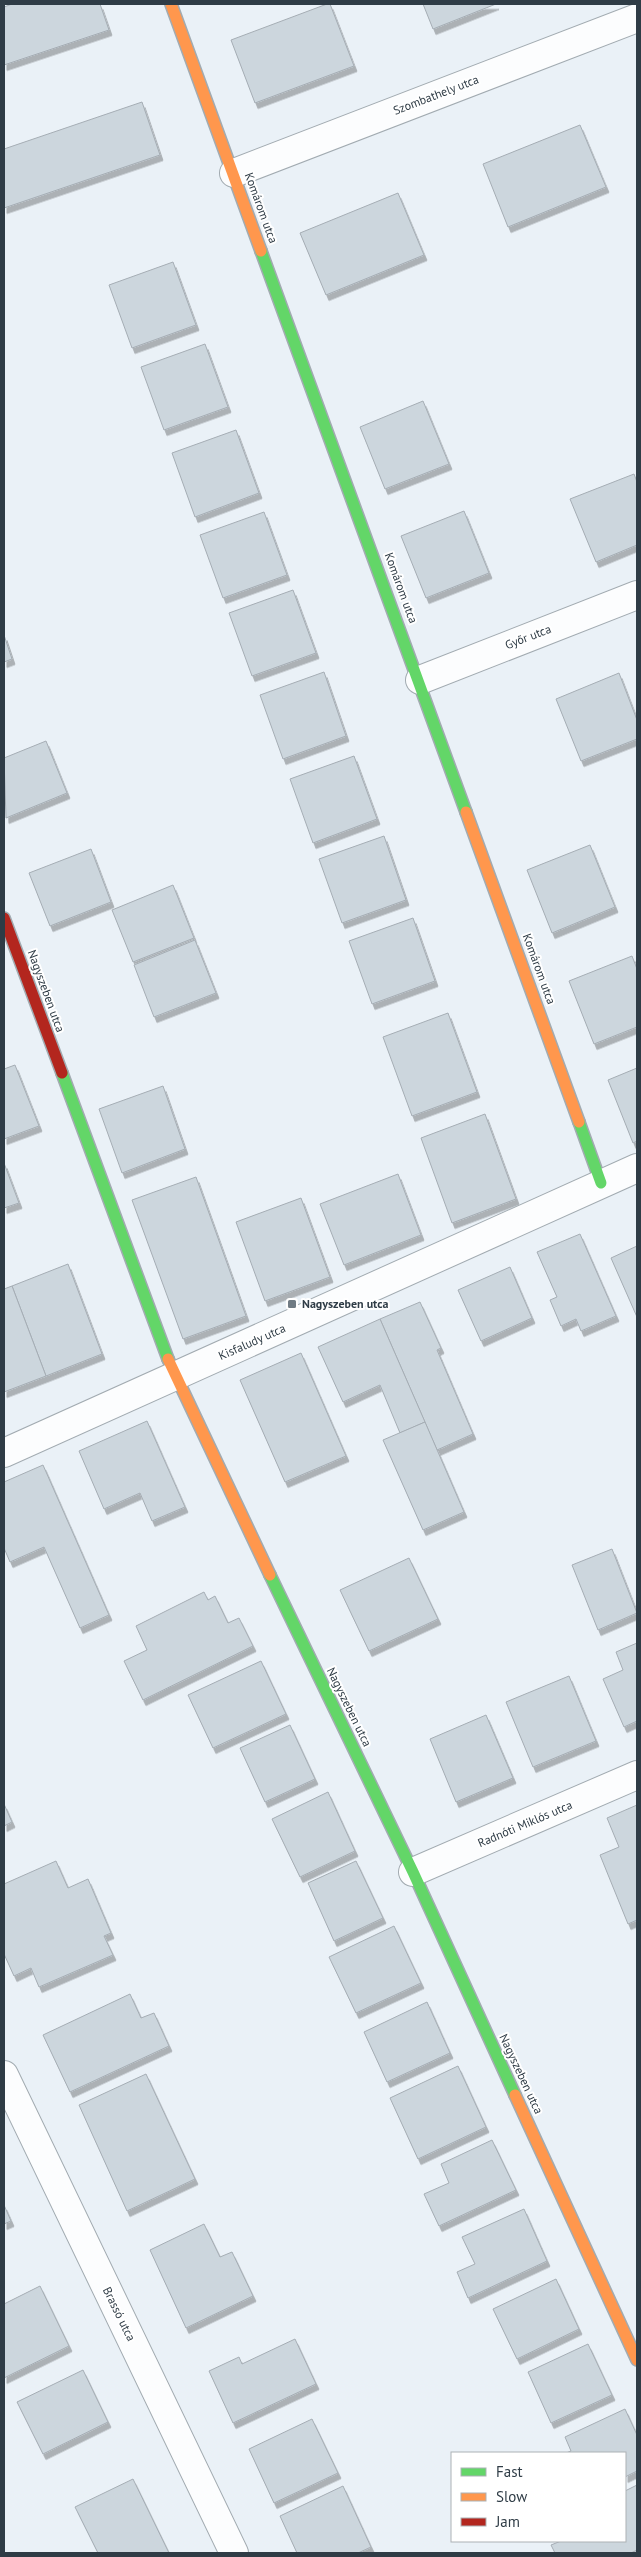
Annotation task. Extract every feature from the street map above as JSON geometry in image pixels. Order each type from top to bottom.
[{"type":"street","name":"Komárom utca","points":[[171,4],[420,680],[601,1183]]},
{"type":"street","name":"Szombathely utca","points":[[234,173],[637,18]]},
{"type":"street","name":"Győr utca","points":[[420,680],[637,595]]},
{"type":"street","name":"Nagyszeben utca","points":[[4,918],[175,1377],[413,1872],[637,2360]]},
{"type":"street","name":"Kisfaludy utca","points":[[4,1453],[637,1168]]},
{"type":"street","name":"Radnóti Miklós utca","points":[[413,1872],[637,1775]]},
{"type":"street","name":"Brassó utca","points":[[4,2075],[234,2553]]},
{"type":"building","points":[[12,4],[100,4],[109,30],[4,65],[4,7]]},
{"type":"building","points":[[330,4],[354,66],[255,103],[231,40]]},
{"type":"building","points":[[423,4],[496,4],[433,29]]},
{"type":"building","points":[[142,102],[160,155],[4,208],[4,149]]},
{"type":"building","points":[[580,125],[606,187],[508,227],[483,164]]},
{"type":"building","points":[[398,193],[424,255],[326,295],[300,233]]},
{"type":"building","points":[[173,262],[196,325],[132,348],[109,285]]},
{"type":"building","points":[[205,344],[228,407],[164,430],[141,367]]},
{"type":"building","points":[[423,401],[449,464],[385,489],[360,427]]},
{"type":"building","points":[[236,430],[259,493],[195,517],[172,453]]},
{"type":"building","points":[[634,474],[637,482],[637,545],[596,562],[570,499]]},
{"type":"building","points":[[464,511],[489,573],[426,598],[401,536]]},
{"type":"building","points":[[264,512],[287,575],[223,598],[200,535]]},
{"type":"building","points":[[293,590],[316,653],[252,676],[229,613]]},
{"type":"building","points":[[4,635],[12,659],[4,662]]},
{"type":"building","points":[[324,672],[346,736],[283,759],[260,695]]},
{"type":"building","points":[[619,673],[637,720],[637,739],[581,761],[556,699]]},
{"type":"building","points":[[46,741],[67,793],[6,818],[4,758]]},
{"type":"building","points":[[354,756],[377,819],[313,843],[290,779]]},
{"type":"building","points":[[384,836],[406,900],[342,923],[319,859]]},
{"type":"building","points":[[590,845],[615,907],[552,933],[527,870]]},
{"type":"building","points":[[91,849],[111,902],[50,926],[29,873]]},
{"type":"building","points":[[173,885],[194,938],[133,962],[112,910]]},
{"type":"building","points":[[413,918],[435,981],[372,1004],[349,941]]},
{"type":"building","points":[[195,940],[216,993],[154,1017],[134,965]]},
{"type":"building","points":[[632,956],[637,969],[637,1027],[594,1044],[569,981]]},
{"type":"building","points":[[448,1013],[477,1092],[412,1116],[383,1037]]},
{"type":"building","points":[[15,1065],[39,1126],[4,1139],[4,1069]]},
{"type":"building","points":[[637,1068],[637,1141],[633,1143],[608,1080]]},
{"type":"building","points":[[163,1086],[185,1149],[122,1173],[99,1109]]},
{"type":"building","points":[[485,1114],[516,1199],[452,1223],[421,1138]]},
{"type":"building","points":[[4,1163],[19,1203],[4,1208]]},
{"type":"building","points":[[398,1174],[421,1235],[344,1265],[320,1204]]},
{"type":"building","points":[[196,1177],[246,1316],[183,1339],[132,1200]]},
{"type":"building","points":[[301,1198],[330,1277],[265,1301],[236,1222]]},
{"type":"building","points":[[580,1234],[616,1316],[581,1331],[576,1319],[561,1326],[550,1300],[557,1297],[537,1252]]},
{"type":"building","points":[[637,1246],[637,1317],[611,1258]]},
{"type":"building","points":[[68,1264],[102,1354],[46,1376],[12,1286]]},
{"type":"building","points":[[510,1267],[532,1318],[481,1341],[458,1290]]},
{"type":"building","points":[[12,1286],[46,1376],[4,1392],[4,1289]]},
{"type":"building","points":[[420,1302],[441,1348],[437,1350],[473,1434],[437,1450],[380,1319]]},
{"type":"building","points":[[380,1319],[425,1422],[400,1433],[380,1385],[343,1402],[318,1347]]},
{"type":"building","points":[[301,1353],[346,1456],[285,1482],[240,1380]]},
{"type":"building","points":[[147,1421],[185,1507],[152,1521],[140,1493],[104,1509],[79,1451]]},
{"type":"building","points":[[425,1422],[464,1512],[423,1530],[383,1440]]},
{"type":"building","points":[[43,1465],[109,1615],[80,1628],[44,1547],[10,1562],[4,1548],[4,1482]]},
{"type":"building","points":[[612,1549],[637,1613],[598,1630],[572,1565]]},
{"type":"building","points":[[409,1558],[438,1619],[369,1651],[340,1590]]},
{"type":"building","points":[[204,1592],[208,1600],[215,1596],[228,1623],[239,1618],[253,1646],[143,1700],[124,1661],[147,1650],[136,1626]]},
{"type":"building","points":[[637,1643],[637,1721],[624,1727],[603,1679],[623,1670],[616,1652]]},
{"type":"building","points":[[261,1661],[286,1714],[213,1748],[188,1695]]},
{"type":"building","points":[[569,1676],[596,1741],[533,1767],[506,1702]]},
{"type":"building","points":[[486,1715],[513,1778],[456,1802],[430,1739]]},
{"type":"building","points":[[290,1725],[315,1779],[265,1802],[240,1748]]},
{"type":"building","points":[[328,1792],[355,1851],[300,1877],[272,1819]]},
{"type":"building","points":[[4,1804],[12,1822],[4,1826]]},
{"type":"building","points":[[637,1805],[637,1920],[628,1924],[600,1855],[619,1847],[607,1818]]},
{"type":"building","points":[[56,1861],[68,1888],[88,1879],[111,1933],[104,1936],[113,1955],[39,1987],[31,1968],[14,1976],[4,1954],[4,1884]]},
{"type":"building","points":[[356,1861],[383,1918],[334,1941],[308,1883]]},
{"type":"building","points":[[394,1926],[421,1983],[356,2013],[329,1957]]},
{"type":"building","points":[[130,1994],[141,2018],[154,2013],[169,2046],[70,2092],[43,2035]]},
{"type":"building","points":[[427,2002],[450,2053],[387,2082],[364,2032]]},
{"type":"building","points":[[458,2066],[486,2127],[418,2159],[390,2098]]},
{"type":"building","points":[[146,2074],[195,2179],[127,2211],[79,2105]]},
{"type":"building","points":[[492,2140],[516,2190],[439,2226],[424,2194],[449,2183],[441,2164]]},
{"type":"building","points":[[4,2205],[11,2221],[4,2224]]},
{"type":"building","points":[[524,2209],[547,2261],[468,2298],[457,2272],[475,2264],[462,2237]]},
{"type":"building","points":[[204,2224],[220,2257],[232,2252],[253,2296],[186,2328],[150,2250]]},
{"type":"building","points":[[556,2279],[579,2329],[517,2359],[493,2309]]},
{"type":"building","points":[[40,2286],[69,2346],[4,2378],[4,2304]]},
{"type":"building","points":[[295,2339],[316,2384],[233,2423],[209,2371],[239,2357],[242,2364]]},
{"type":"building","points":[[588,2344],[612,2395],[551,2423],[528,2372]]},
{"type":"building","points":[[83,2370],[108,2422],[43,2454],[17,2402]]},
{"type":"building","points":[[625,2409],[637,2435],[637,2471],[626,2476],[626,2452],[568,2452],[571,2451],[565,2437]]},
{"type":"building","points":[[312,2419],[338,2473],[274,2503],[249,2449]]},
{"type":"building","points":[[133,2479],[169,2553],[98,2553],[75,2507]]},
{"type":"building","points":[[637,2485],[637,2550],[631,2553],[555,2553],[551,2545],[558,2542],[626,2542],[626,2490]]},
{"type":"building","points":[[343,2486],[371,2547],[358,2553],[297,2553],[280,2516]]},
{"type":"traffic: fast","points":[[261,251],[466,812]]},
{"type":"traffic: fast","points":[[62,1073],[168,1359]]},
{"type":"traffic: fast","points":[[579,1122],[601,1183]]},
{"type":"traffic: fast","points":[[270,1575],[413,1872],[515,2095]]},
{"type":"traffic: slow","points":[[171,4],[261,251]]},
{"type":"traffic: slow","points":[[466,812],[579,1122]]},
{"type":"traffic: slow","points":[[168,1359],[270,1575]]},
{"type":"traffic: slow","points":[[515,2095],[637,2360]]},
{"type":"traffic: jam","points":[[4,918],[62,1073]]},
{"type":"place","name":"Nagyszeben utca","points":[[292,1304]]}]
